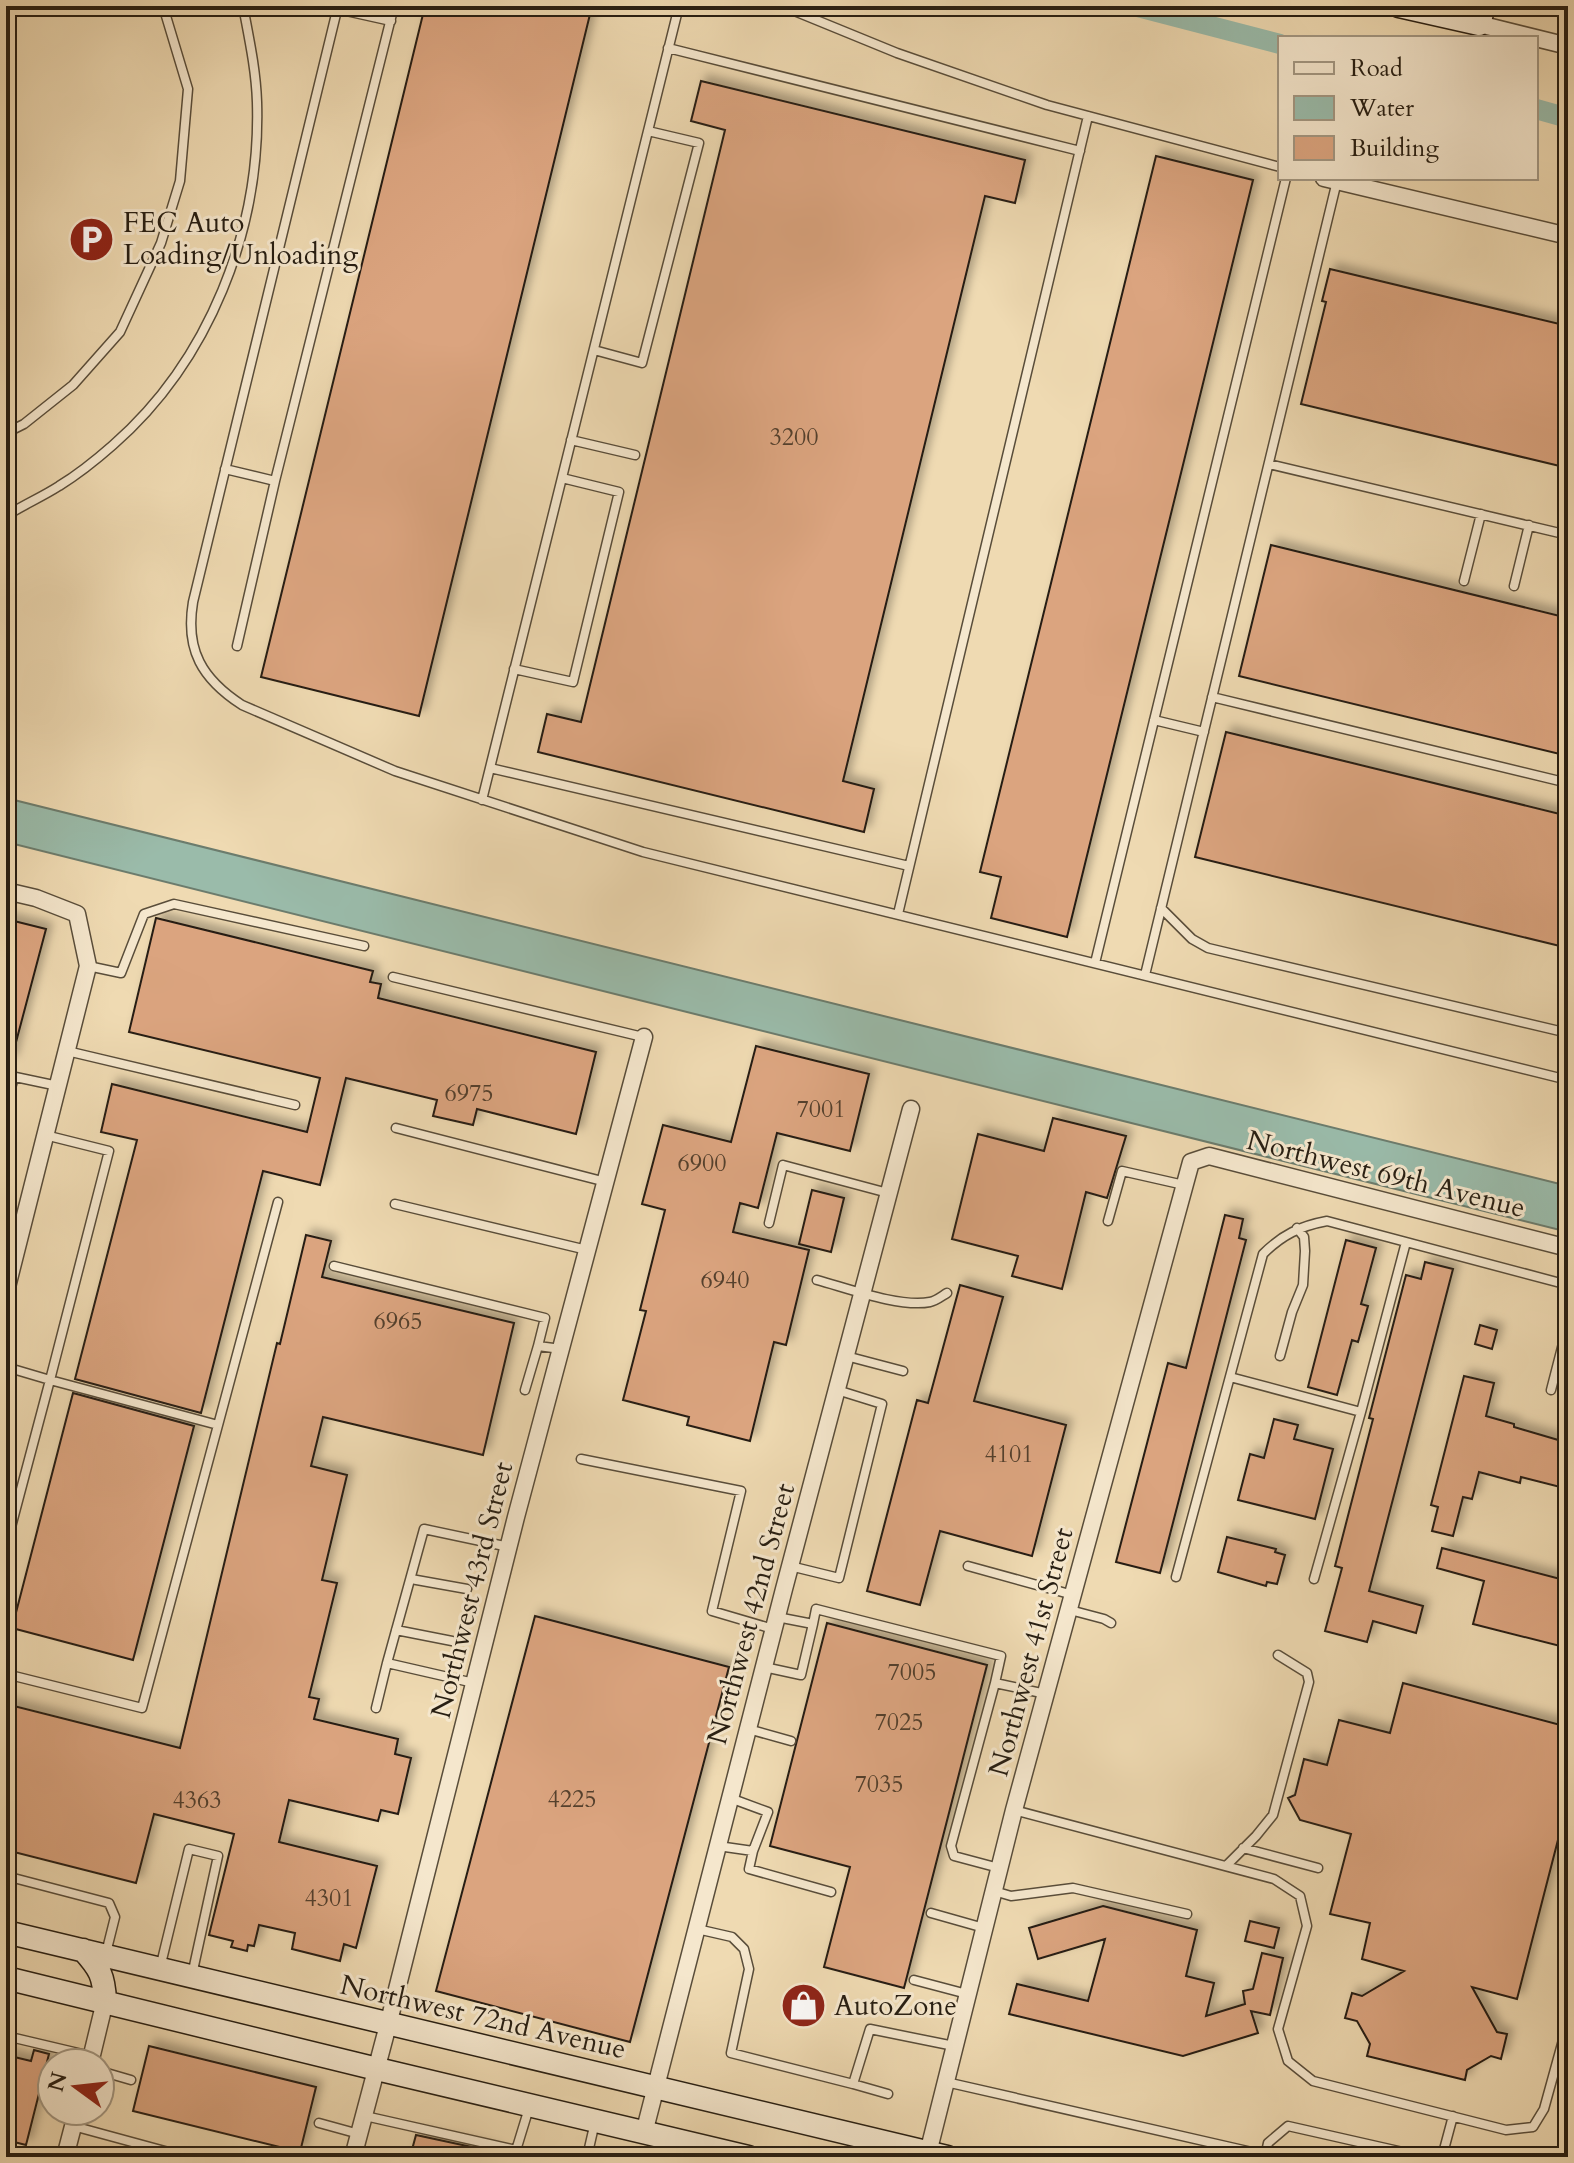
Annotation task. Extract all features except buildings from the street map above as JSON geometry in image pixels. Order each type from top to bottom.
[{"type":"main road","points":[[1399,6],[1481,15]]},
{"type":"main road","name":"Northwest 72nd Avenue","points":[[6,1932],[934,2156]]},
{"type":"main road","points":[[83,1950],[98,1967],[104,1982],[105,2001]]},
{"type":"main road","points":[[6,1978],[644,2133],[667,2148],[736,2156]]},
{"type":"street","points":[[1481,15],[1568,46]]},
{"type":"street","points":[[1331,180],[1568,236]]},
{"type":"street","points":[[6,891],[36,898],[77,914],[88,966],[45,1135],[12,1245],[6,1291]]},
{"type":"street","name":"Northwest 43rd Street","points":[[353,2157],[509,1547],[644,1037]]},
{"type":"street","name":"Northwest 42nd Street","points":[[644,2133],[911,1109]]},
{"type":"street","name":"Northwest 69th Avenue","points":[[1191,1162],[1209,1156],[1568,1248]]},
{"type":"street","name":"Northwest 41st Street","points":[[934,2156],[946,2082],[1014,1810],[1191,1162]]},
{"type":"street","points":[[97,2047],[105,2001]]},
{"type":"street","points":[[65,2157],[73,2127]]},
{"type":"lane","points":[[6,433],[24,424],[73,385],[120,332],[161,243],[180,181],[188,89],[163,6]]},
{"type":"lane","points":[[6,516],[61,485],[113,445],[157,400],[187,359],[212,315],[230,273],[250,203],[257,142],[257,99],[243,6]]},
{"type":"lane","points":[[237,646],[275,481],[394,6]]},
{"type":"lane","points":[[482,800],[679,6]]},
{"type":"lane","points":[[782,6],[897,53],[1047,105],[1278,166]]},
{"type":"lane","points":[[391,21],[338,7],[190,619],[197,659],[212,682],[242,705],[395,771],[643,852],[1568,1080]]},
{"type":"lane","points":[[668,48],[1080,151]]},
{"type":"lane","points":[[898,914],[1088,116]]},
{"type":"lane","points":[[594,350],[642,363],[699,143],[648,131]]},
{"type":"lane","points":[[1095,963],[1286,180]]},
{"type":"lane","points":[[1145,975],[1269,464],[1331,180]]},
{"type":"lane","points":[[571,440],[635,455]]},
{"type":"lane","points":[[1269,464],[1568,535]]},
{"type":"lane","points":[[225,469],[275,481]]},
{"type":"lane","points":[[514,669],[573,682],[619,492],[562,478]]},
{"type":"lane","points":[[1464,581],[1481,514]]},
{"type":"lane","points":[[1514,586],[1529,525]]},
{"type":"lane","points":[[1565,597],[1568,585]]},
{"type":"lane","points":[[1212,697],[1568,783]]},
{"type":"lane","points":[[1154,720],[1204,732]]},
{"type":"lane","points":[[490,768],[909,866]]},
{"type":"lane","points":[[88,966],[121,973],[144,914],[174,904],[364,946]]},
{"type":"lane","points":[[1161,908],[1192,939],[1208,948],[1568,1033]]},
{"type":"lane","points":[[393,977],[644,1037]]},
{"type":"lane","points":[[67,1051],[295,1105]]},
{"type":"lane","points":[[6,1106],[10,1076],[58,1086]]},
{"type":"lane","points":[[396,1128],[606,1182]]},
{"type":"lane","points":[[6,1546],[109,1151],[45,1135]]},
{"type":"lane","points":[[769,1223],[783,1165],[889,1194]]},
{"type":"lane","points":[[1108,1221],[1122,1171],[1185,1185]]},
{"type":"lane","points":[[6,1674],[142,1708],[278,1202]]},
{"type":"lane","points":[[395,1204],[588,1250]]},
{"type":"lane","points":[[1176,1577],[1263,1254],[1286,1234],[1327,1221],[1568,1285]]},
{"type":"lane","points":[[1280,1356],[1303,1285],[1304,1237],[1297,1228]]},
{"type":"lane","points":[[1314,1579],[1406,1242]]},
{"type":"lane","points":[[334,1266],[545,1318],[525,1390]]},
{"type":"lane","points":[[817,1280],[910,1303],[933,1302],[947,1293]]},
{"type":"lane","points":[[1551,1390],[1568,1324]]},
{"type":"lane","points":[[538,1346],[561,1349]]},
{"type":"lane","points":[[846,1356],[903,1371]]},
{"type":"lane","points":[[6,1367],[218,1425]]},
{"type":"lane","points":[[1230,1377],[1361,1412]]},
{"type":"lane","points":[[790,1566],[839,1578],[882,1404],[837,1390]]},
{"type":"lane","points":[[581,1459],[741,1491],[712,1611],[776,1623],[813,1624]]},
{"type":"lane","points":[[376,1708],[424,1529],[509,1547]]},
{"type":"lane","points":[[968,1566],[1072,1603],[1111,1623]]},
{"type":"lane","points":[[411,1579],[467,1589]]},
{"type":"lane","points":[[764,1667],[801,1675],[816,1609],[1001,1656],[951,1846],[954,1856],[1000,1868]]},
{"type":"lane","points":[[396,1630],[452,1641]]},
{"type":"lane","points":[[1226,1866],[1273,1815],[1309,1682],[1307,1673],[1278,1655]]},
{"type":"lane","points":[[387,1663],[474,1683]]},
{"type":"lane","points":[[995,1683],[1047,1694]]},
{"type":"lane","points":[[748,1729],[791,1741]]},
{"type":"lane","points":[[730,1798],[768,1812],[749,1869],[831,1892]]},
{"type":"lane","points":[[1014,1810],[1274,1879],[1300,1896],[1307,1926],[1278,2029],[1288,2061],[1313,2081],[1506,2130],[1533,2127],[1544,2109],[1568,2022]]},
{"type":"lane","points":[[718,1846],[753,1851]]},
{"type":"lane","points":[[1243,1848],[1318,1868]]},
{"type":"lane","points":[[160,1969],[189,1849],[218,1856],[191,1977]]},
{"type":"lane","points":[[6,1876],[109,1903],[115,1917],[105,1956]]},
{"type":"lane","points":[[994,1891],[1011,1896],[1073,1888],[1187,1914]]},
{"type":"lane","points":[[931,1913],[985,1928]]},
{"type":"lane","points":[[697,1929],[732,1937],[744,1949],[749,1969],[731,2053],[888,2094]]},
{"type":"lane","points":[[914,1980],[968,1994]]},
{"type":"lane","points":[[853,2084],[870,2029],[955,2046]]},
{"type":"lane","points":[[6,2036],[41,2047]]},
{"type":"lane","points":[[116,2074],[131,2080]]},
{"type":"lane","points":[[946,2082],[1265,2156],[1268,2143],[1288,2126],[1425,2157]]},
{"type":"lane","points":[[365,2116],[515,2153],[529,2105]]},
{"type":"lane","points":[[1442,2157],[1453,2116]]},
{"type":"lane","points":[[587,2157],[596,2121]]},
{"type":"lane","points":[[319,2123],[359,2134]]},
{"type":"lane","points":[[99,2127],[187,2157]]},
{"type":"water","points":[[6,798],[1568,1186],[1568,1232],[6,842]]},
{"type":"waterway","points":[[1134,6],[1278,43]]},
{"type":"waterway","points":[[1538,110],[1568,118]]},
{"type":"place","name":"FEC Auto Loading/Unloading","points":[[92,239]]},
{"type":"place","name":"AutoZone","points":[[803,2006]]}]
